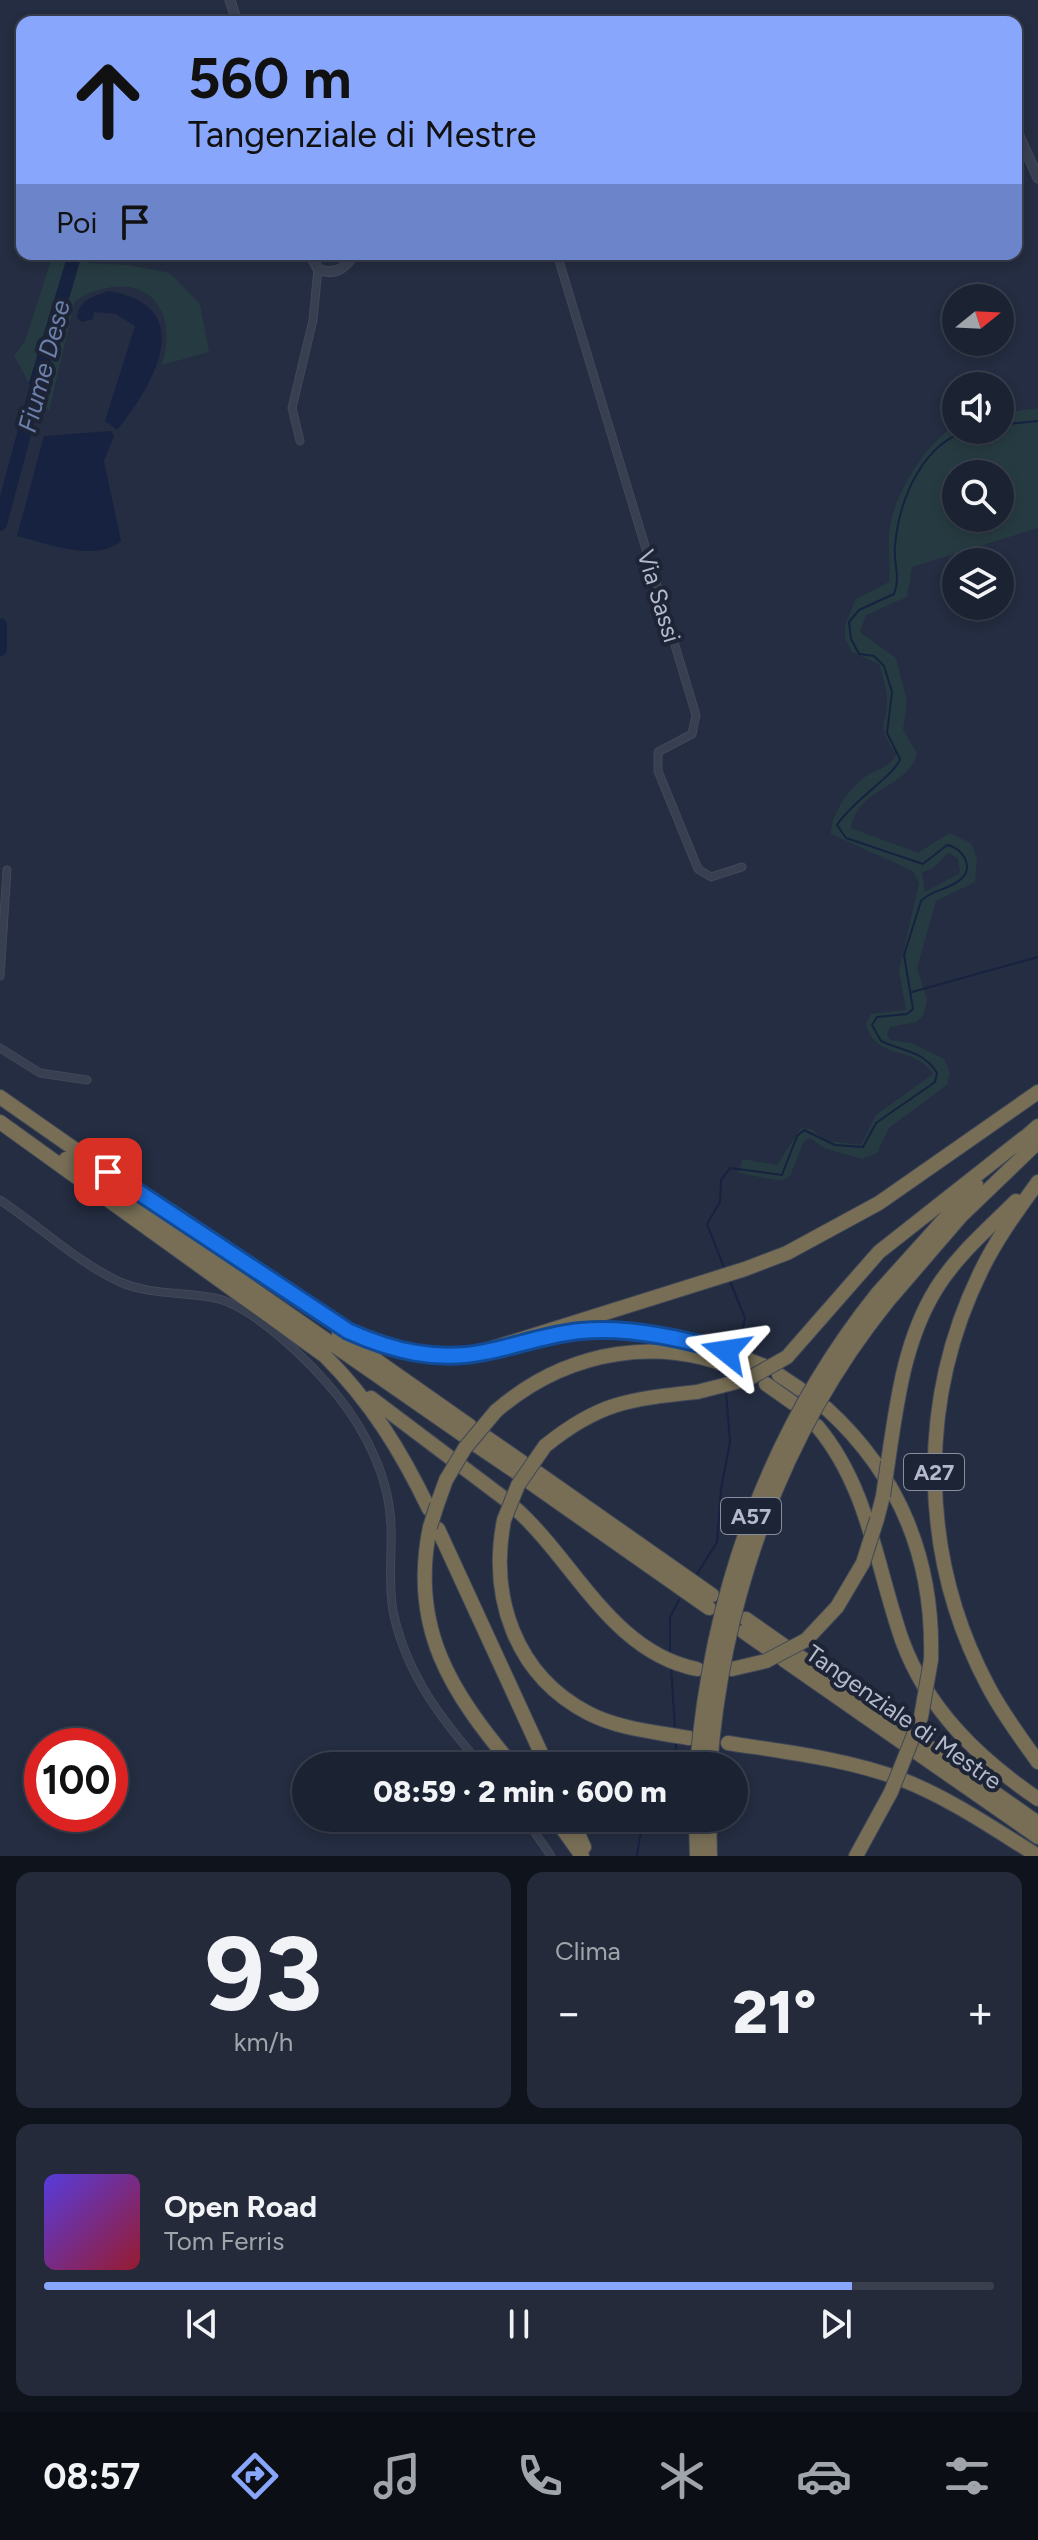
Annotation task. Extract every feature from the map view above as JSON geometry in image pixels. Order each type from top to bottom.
[{"type":"highway","points":[[142,1196],[171,1211],[348,1331],[365,1339],[401,1351],[442,1356],[485,1352],[719,1278],[813,1240],[879,1203],[1038,1092]]},
{"type":"highway","points":[[0,1097],[467,1431],[0,1113]]},
{"type":"highway","points":[[0,1122],[292,1330],[352,1383],[510,1504],[563,1557],[612,1620],[654,1653],[689,1667]]},
{"type":"highway","name":"A57","points":[[699,1752],[713,1645],[750,1520],[805,1402],[952,1207],[1032,1140],[1038,1126]]},
{"type":"highway","points":[[689,1738],[615,1724],[587,1713],[560,1693],[521,1651],[510,1627],[498,1574],[504,1520],[518,1485],[545,1446],[571,1425],[614,1404],[629,1399],[697,1392],[748,1379],[787,1357],[879,1252],[1003,1151],[1032,1140]]},
{"type":"highway","name":"A27","points":[[732,1669],[781,1655],[806,1640],[837,1607],[863,1563],[877,1519],[905,1364],[927,1305],[967,1249],[1038,1180]]},
{"type":"highway","name":"A27","points":[[1038,1180],[982,1267],[965,1306],[945,1369],[934,1463],[943,1560],[959,1618],[988,1687],[1038,1762]]},
{"type":"highway","name":"A57","points":[[712,1752],[727,1644],[762,1523],[792,1452],[882,1298]]},
{"type":"highway","points":[[523,1341],[595,1330],[673,1338],[723,1356],[745,1368],[764,1366]]},
{"type":"highway","points":[[433,1507],[465,1448],[496,1411],[552,1373],[603,1356],[656,1351],[723,1356]]},
{"type":"highway","points":[[779,1375],[800,1389]]},
{"type":"highway","points":[[352,1383],[401,1453],[433,1507],[434,1528],[425,1587],[437,1651],[462,1702],[502,1752]]},
{"type":"highway","points":[[766,1384],[793,1403]]},
{"type":"highway","points":[[826,1408],[870,1454],[896,1493],[908,1519],[927,1580],[931,1660],[921,1717],[891,1792],[856,1856]]},
{"type":"highway","points":[[817,1426],[841,1458],[856,1489],[902,1639],[931,1698],[974,1749],[1038,1799]]},
{"type":"highway","points":[[480,1440],[710,1601]]},
{"type":"highway","points":[[434,1528],[540,1752]]},
{"type":"highway","name":"Tangenziale di Mestre","points":[[745,1626],[781,1655],[1038,1837]]},
{"type":"highway","name":"Tangenziale di Mestre","points":[[781,1655],[1038,1823]]},
{"type":"highway","points":[[728,1743],[838,1762],[903,1780],[944,1799],[1038,1856]]},
{"type":"highway","points":[[566,1832],[585,1856]]},
{"type":"highway","points":[[576,1832],[585,1856]]},
{"type":"highway","points":[[696,1832],[697,1856]]},
{"type":"highway","points":[[709,1832],[710,1856]]},
{"type":"street","points":[[1022,142],[1038,178]]},
{"type":"street","points":[[300,441],[292,408],[313,320],[314,262],[337,271],[348,260]]},
{"type":"street","name":"Via Sassi","points":[[559,260],[696,715],[692,734],[658,752],[658,771],[698,869],[711,877],[742,867]]},
{"type":"street","points":[[0,976],[7,870]]},
{"type":"street","points":[[0,1048],[40,1073],[87,1080]]},
{"type":"street","points":[[0,1200],[117,1280],[144,1290],[232,1304],[287,1344],[330,1387],[368,1443],[386,1489],[391,1514],[392,1608],[407,1659],[430,1703],[470,1752]]},
{"type":"street","points":[[535,1832],[551,1856]]},
{"type":"green space","points":[[51,260],[66,260],[29,383],[14,356],[25,341]]},
{"type":"green space","points":[[80,260],[170,273],[200,304],[209,352],[162,365],[165,321],[159,306],[148,294],[133,288],[116,287],[96,291],[75,301],[49,411],[40,398]]},
{"type":"green space","points":[[1038,408],[1038,528],[973,548],[942,548],[942,558],[912,567],[907,597],[866,615],[860,632],[896,658],[907,701],[903,729],[917,754],[904,774],[863,804],[855,814],[851,828],[918,853],[949,833],[971,843],[977,858],[975,882],[936,901],[917,968],[927,999],[924,1014],[917,1022],[890,1027],[887,1035],[890,1040],[911,1043],[944,1059],[950,1073],[947,1085],[889,1128],[877,1153],[862,1159],[824,1148],[810,1138],[804,1141],[790,1176],[782,1181],[739,1173],[742,1159],[777,1165],[801,1128],[811,1129],[827,1141],[861,1145],[876,1115],[933,1074],[916,1059],[878,1044],[866,1024],[871,1014],[906,1010],[899,971],[919,883],[913,871],[831,834],[834,818],[847,795],[866,776],[891,762],[896,754],[885,736],[887,697],[879,664],[852,652],[845,639],[845,625],[856,599],[889,582],[889,533],[893,513],[905,484],[942,436],[942,444],[1014,444],[1014,411]],"holes":[[[948,853],[958,858],[960,873],[925,892],[922,872],[932,869]]]},
{"type":"water","points":[[66,260],[80,260],[40,398],[29,383]]},
{"type":"water","points":[[108,291],[136,299],[153,312],[161,328],[161,348],[155,369],[132,411],[117,430],[105,421],[135,326],[116,314],[94,312],[93,319],[82,322],[77,318],[83,303]]},
{"type":"water","points":[[111,431],[114,436],[104,461],[121,541],[111,547],[85,551],[17,536],[44,436]]},
{"type":"waterway","name":"Fiume Dese","points":[[0,524],[40,374]]},
{"type":"waterway","points":[[1014,424],[1038,421]]},
{"type":"waterway","points":[[725,1270],[707,1224],[720,1202],[721,1180],[730,1168],[782,1175],[797,1136],[804,1130],[835,1145],[863,1147],[876,1123],[935,1082],[937,1073],[926,1060],[881,1041],[872,1025],[877,1017],[907,1014],[913,1009],[904,955],[921,901],[961,879],[967,863],[962,853],[947,845],[923,864],[846,838],[837,825],[890,773],[900,759],[887,733],[892,692],[884,666],[874,656],[859,654],[851,639],[849,622],[859,610],[894,594],[897,582],[897,528],[902,510],[916,474],[942,444]]},
{"type":"waterway","name":"Fiume Dese","points":[[0,625],[0,649]]},
{"type":"waterway","points":[[912,992],[1038,957]]},
{"type":"waterway","points":[[729,1279],[745,1318],[738,1348]]},
{"type":"waterway","points":[[697,1574],[717,1542],[721,1489],[730,1442],[726,1392]]},
{"type":"waterway","points":[[670,1652],[670,1617],[679,1600]]},
{"type":"waterway","points":[[671,1667],[675,1728]]},
{"type":"waterway","points":[[676,1742],[676,1752]]},
{"type":"waterway","points":[[637,1856],[641,1832]]},
{"type":"route","points":[[108,1172],[348,1331],[388,1348],[429,1356],[463,1356],[558,1334],[595,1330],[673,1338],[726,1351]]}]
